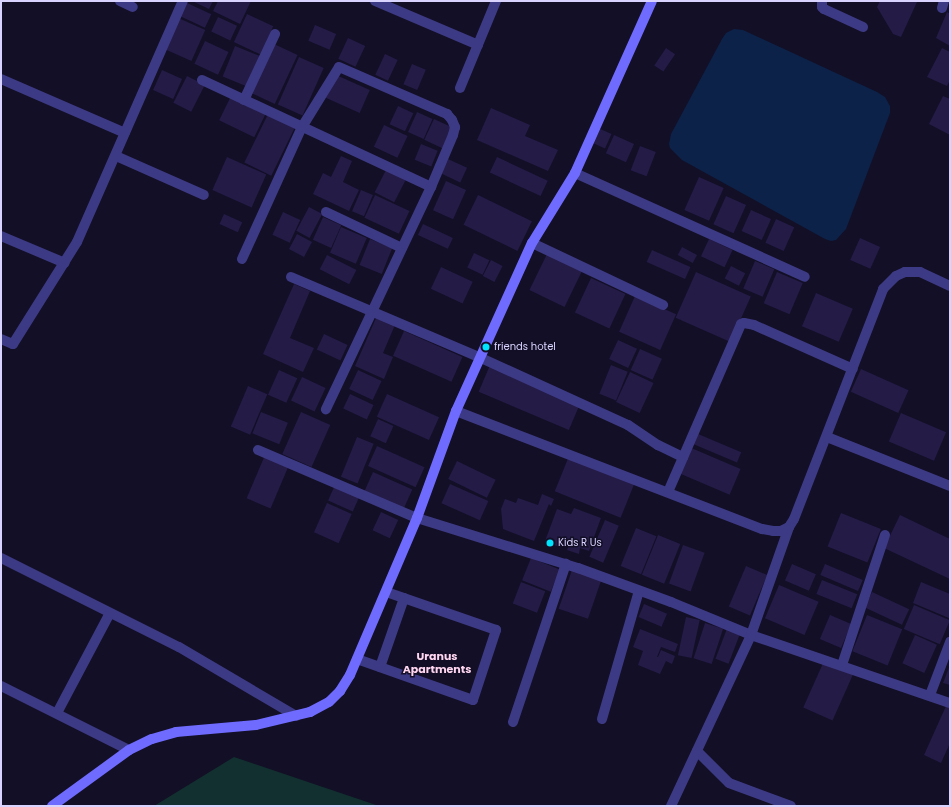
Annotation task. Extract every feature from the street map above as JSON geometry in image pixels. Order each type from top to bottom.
[{"type":"street","points":[[120,1],[133,7]]},
{"type":"street","points":[[1,339],[13,344],[77,242],[183,1]]},
{"type":"street","points":[[375,1],[478,45]]},
{"type":"street","points":[[460,88],[496,1]]},
{"type":"street","points":[[52,806],[129,750],[152,740],[176,732],[256,725],[296,716],[310,712],[329,702],[343,686],[357,659],[417,518],[456,412],[532,243],[575,173],[652,1]]},
{"type":"street","points":[[822,1],[822,7],[824,9],[863,26]]},
{"type":"street","points":[[244,100],[275,34]]},
{"type":"street","points":[[242,259],[302,127],[339,67],[447,114],[452,120],[455,127],[431,187],[326,410]]},
{"type":"street","points":[[1,80],[125,134]]},
{"type":"street","points":[[202,80],[431,187]]},
{"type":"street","points":[[116,156],[204,195]]},
{"type":"street","points":[[575,173],[805,277]]},
{"type":"street","points":[[326,212],[402,248]]},
{"type":"street","points":[[1,236],[65,263]]},
{"type":"street","points":[[532,243],[663,305]]},
{"type":"street","points":[[671,806],[751,635],[789,527],[827,437],[883,289],[889,281],[905,272],[920,272],[950,286]]},
{"type":"street","points":[[291,277],[372,310],[628,424],[658,445],[683,457]]},
{"type":"street","points":[[668,492],[741,324],[744,323],[754,325],[853,369]]},
{"type":"street","points":[[456,412],[762,529],[773,531],[789,527]]},
{"type":"street","points":[[827,437],[950,486]]},
{"type":"street","points":[[258,450],[417,518],[566,564],[751,635],[950,703]]},
{"type":"street","points":[[842,665],[885,535]]},
{"type":"street","points":[[1,558],[179,647],[296,716]]},
{"type":"street","points":[[513,722],[566,564]]},
{"type":"street","points":[[602,719],[639,591]]},
{"type":"street","points":[[357,659],[473,700],[496,630],[386,592]]},
{"type":"street","points":[[380,667],[404,598]]},
{"type":"street","points":[[57,713],[110,613]]},
{"type":"street","points":[[930,695],[950,642]]},
{"type":"street","points":[[1,686],[129,750]]},
{"type":"street","points":[[697,751],[729,783],[792,806]]},
{"type":"green space","points":[[234,757],[379,806],[154,806]]},
{"type":"water","points":[[734,29],[743,30],[877,92],[885,97],[890,106],[890,113],[846,229],[836,240],[831,241],[825,239],[682,160],[670,148],[669,144],[671,134],[722,39],[726,33]]},
{"type":"building","points":[[192,1],[213,1],[209,9]]},
{"type":"building","points":[[218,1],[251,1],[240,24],[213,11]]},
{"type":"building","points":[[880,1],[917,2],[901,37],[893,34],[877,7]]},
{"type":"building","points":[[185,2],[211,14],[205,28],[179,16]]},
{"type":"building","points":[[947,12],[950,14],[950,46],[936,38]]},
{"type":"building","points":[[247,14],[273,26],[260,54],[234,42]]},
{"type":"building","points":[[176,17],[205,30],[191,61],[162,48]]},
{"type":"building","points":[[218,17],[237,26],[230,40],[211,32]]},
{"type":"building","points":[[315,25],[336,34],[330,50],[308,41]]},
{"type":"building","points":[[348,38],[365,46],[355,67],[338,59]]},
{"type":"building","points":[[205,41],[229,52],[218,75],[194,64]]},
{"type":"building","points":[[274,44],[298,55],[275,104],[251,93]]},
{"type":"building","points":[[235,46],[260,56],[248,87],[223,77]]},
{"type":"building","points":[[666,48],[675,54],[663,72],[654,65]]},
{"type":"building","points":[[942,48],[950,52],[950,80],[947,86],[927,77]]},
{"type":"building","points":[[385,54],[398,60],[388,81],[375,75]]},
{"type":"building","points":[[299,57],[324,68],[303,115],[278,105]]},
{"type":"building","points":[[412,64],[426,70],[417,90],[403,84]]},
{"type":"building","points":[[162,70],[182,79],[173,99],[153,90]]},
{"type":"building","points":[[336,75],[370,90],[360,113],[326,98]]},
{"type":"building","points":[[187,76],[205,85],[191,112],[173,103]]},
{"type":"building","points":[[231,96],[266,113],[254,137],[219,120]]},
{"type":"building","points":[[943,96],[950,99],[950,135],[929,124]]},
{"type":"building","points":[[398,106],[413,113],[405,131],[390,124]]},
{"type":"building","points":[[491,108],[530,125],[525,136],[558,150],[548,171],[477,140]]},
{"type":"building","points":[[417,112],[433,119],[424,139],[408,132]]},
{"type":"building","points":[[268,114],[295,127],[271,176],[244,163]]},
{"type":"building","points":[[434,119],[453,128],[443,149],[424,140]]},
{"type":"building","points":[[384,125],[408,136],[397,158],[374,147]]},
{"type":"building","points":[[596,127],[612,134],[605,149],[589,142]]},
{"type":"building","points":[[614,135],[634,144],[626,162],[606,153]]},
{"type":"building","points":[[421,144],[438,151],[431,167],[415,160]]},
{"type":"building","points":[[640,146],[656,152],[647,176],[631,170]]},
{"type":"building","points":[[341,156],[352,161],[343,182],[359,190],[349,211],[313,194],[323,173],[331,177]]},
{"type":"building","points":[[227,157],[266,174],[252,207],[212,190]]},
{"type":"building","points":[[497,157],[548,181],[541,196],[490,172]]},
{"type":"building","points":[[448,159],[467,168],[460,182],[441,174]]},
{"type":"building","points":[[386,170],[406,180],[394,202],[375,192]]},
{"type":"building","points":[[699,177],[724,188],[709,221],[684,210]]},
{"type":"building","points":[[446,181],[466,190],[453,219],[433,210]]},
{"type":"building","points":[[361,190],[373,195],[364,216],[352,211]]},
{"type":"building","points":[[375,195],[409,211],[399,234],[364,218]]},
{"type":"building","points":[[478,195],[532,221],[517,251],[464,225]]},
{"type":"building","points":[[726,196],[746,205],[733,233],[713,224]]},
{"type":"building","points":[[309,207],[322,214],[310,238],[296,231]]},
{"type":"building","points":[[751,210],[771,219],[762,240],[742,231]]},
{"type":"building","points":[[283,212],[300,220],[290,243],[272,235]]},
{"type":"building","points":[[224,214],[242,222],[238,232],[220,224]]},
{"type":"building","points":[[323,217],[341,225],[331,248],[313,240]]},
{"type":"building","points":[[776,219],[794,227],[784,251],[765,243]]},
{"type":"building","points":[[423,224],[453,238],[448,249],[418,235]]},
{"type":"building","points":[[341,227],[367,238],[356,264],[330,253]]},
{"type":"building","points":[[297,234],[312,242],[304,257],[289,249]]},
{"type":"building","points":[[860,238],[880,247],[870,269],[850,260]]},
{"type":"building","points":[[370,239],[392,248],[382,274],[360,265]]},
{"type":"building","points":[[709,239],[733,250],[725,267],[701,256]]},
{"type":"building","points":[[682,247],[697,255],[693,263],[678,255]]},
{"type":"building","points":[[652,250],[690,267],[685,279],[647,262]]},
{"type":"building","points":[[474,253],[489,260],[483,275],[467,268]]},
{"type":"building","points":[[547,254],[582,271],[565,307],[529,290]]},
{"type":"building","points":[[327,255],[356,270],[349,284],[320,269]]},
{"type":"building","points":[[491,260],[503,266],[494,282],[483,276]]},
{"type":"building","points":[[755,261],[774,269],[763,297],[743,289]]},
{"type":"building","points":[[731,266],[745,273],[739,286],[725,278]]},
{"type":"building","points":[[441,267],[473,282],[463,304],[431,289]]},
{"type":"building","points":[[696,272],[751,296],[730,342],[676,318]]},
{"type":"building","points":[[777,272],[803,283],[789,314],[764,303]]},
{"type":"building","points":[[591,278],[625,294],[609,328],[575,312]]},
{"type":"building","points":[[294,284],[310,291],[290,338],[314,348],[303,372],[263,354]]},
{"type":"building","points":[[816,293],[853,309],[839,342],[802,326]]},
{"type":"building","points":[[635,296],[676,314],[660,350],[619,332]]},
{"type":"building","points":[[376,318],[395,325],[383,353],[393,357],[384,379],[355,366]]},
{"type":"building","points":[[404,331],[462,357],[451,382],[393,356]]},
{"type":"building","points":[[324,334],[348,345],[340,360],[317,349]]},
{"type":"building","points":[[618,340],[637,349],[628,368],[609,359]]},
{"type":"building","points":[[640,349],[662,359],[653,380],[631,370]]},
{"type":"building","points":[[490,365],[580,403],[569,430],[479,392]]},
{"type":"building","points":[[611,365],[628,372],[616,400],[599,394]]},
{"type":"building","points":[[861,369],[909,390],[898,413],[851,392]]},
{"type":"building","points":[[279,370],[297,378],[286,403],[268,395]]},
{"type":"building","points":[[358,370],[382,381],[373,400],[349,389]]},
{"type":"building","points":[[630,372],[654,383],[640,413],[616,402]]},
{"type":"building","points":[[302,377],[326,388],[315,412],[291,401]]},
{"type":"building","points":[[248,386],[267,394],[250,435],[231,427]]},
{"type":"building","points":[[350,394],[374,405],[367,419],[343,409]]},
{"type":"building","points":[[387,394],[439,417],[429,440],[377,417]]},
{"type":"building","points":[[261,412],[288,423],[279,444],[252,433]]},
{"type":"building","points":[[301,412],[330,425],[312,467],[282,454]]},
{"type":"building","points":[[901,413],[946,432],[934,461],[889,442]]},
{"type":"building","points":[[378,419],[394,426],[386,443],[370,436]]},
{"type":"building","points":[[698,434],[741,452],[737,462],[694,444]]},
{"type":"building","points":[[357,437],[374,444],[358,484],[341,477]]},
{"type":"building","points":[[377,446],[425,467],[416,487],[368,466]]},
{"type":"building","points":[[689,447],[741,469],[730,495],[678,473]]},
{"type":"building","points":[[265,455],[289,465],[271,508],[247,498]]},
{"type":"building","points":[[569,456],[635,483],[621,518],[555,491]]},
{"type":"building","points":[[457,461],[496,480],[487,498],[448,479]]},
{"type":"building","points":[[373,472],[412,489],[403,511],[364,493]]},
{"type":"building","points":[[450,484],[488,501],[480,520],[441,503]]},
{"type":"building","points":[[335,485],[360,496],[353,512],[328,501]]},
{"type":"building","points":[[542,494],[554,499],[551,506],[549,504],[534,541],[503,529],[501,509],[505,499],[516,503],[518,498],[538,505]]},
{"type":"building","points":[[327,503],[352,514],[339,543],[314,532]]},
{"type":"building","points":[[574,508],[601,518],[589,551],[580,548],[579,554],[567,550],[570,542],[562,539],[559,547],[545,541],[557,509],[571,514]]},
{"type":"building","points":[[381,512],[398,520],[390,538],[373,530]]},
{"type":"building","points":[[841,513],[881,529],[867,562],[828,546]]},
{"type":"building","points":[[900,515],[950,539],[950,579],[884,548]]},
{"type":"building","points":[[605,520],[619,526],[603,563],[589,557]]},
{"type":"building","points":[[636,528],[656,536],[641,574],[621,566]]},
{"type":"building","points":[[658,535],[680,544],[664,584],[642,575]]},
{"type":"building","points":[[683,545],[705,553],[691,591],[669,584]]},
{"type":"building","points":[[531,558],[560,570],[551,592],[522,580]]},
{"type":"building","points":[[792,564],[816,574],[809,591],[785,581]]},
{"type":"building","points":[[825,564],[863,580],[858,591],[820,575]]},
{"type":"building","points":[[746,566],[767,575],[750,615],[729,607]]},
{"type":"building","points":[[572,570],[601,580],[588,619],[559,609]]},
{"type":"building","points":[[822,580],[857,594],[852,608],[816,594]]},
{"type":"building","points":[[521,582],[545,591],[537,613],[513,603]]},
{"type":"building","points":[[921,582],[950,594],[949,618],[913,603]]},
{"type":"building","points":[[779,585],[819,602],[805,635],[765,618]]},
{"type":"building","points":[[872,592],[909,609],[902,625],[865,607]]},
{"type":"building","points":[[644,604],[667,614],[662,627],[639,617]]},
{"type":"building","points":[[914,605],[950,620],[940,644],[904,629]]},
{"type":"building","points":[[830,615],[851,624],[841,648],[820,639]]},
{"type":"building","points":[[867,615],[902,629],[888,665],[852,651]]},
{"type":"building","points":[[686,617],[700,620],[692,658],[678,655]]},
{"type":"building","points":[[705,623],[723,629],[712,664],[694,658]]},
{"type":"building","points":[[728,626],[741,631],[729,664],[715,659]]},
{"type":"building","points":[[640,629],[678,644],[675,652],[661,647],[657,657],[661,650],[675,656],[672,664],[666,661],[660,674],[638,665],[643,651],[633,647]]},
{"type":"building","points":[[915,635],[937,645],[924,673],[902,663]]},
{"type":"building","points":[[824,661],[853,674],[832,721],[803,708]]},
{"type":"building","points":[[950,665],[950,685],[943,683]]},
{"type":"building","points":[[946,706],[950,708],[950,743],[941,763],[924,755]]},
{"type":"place","name":"friends hotel","points":[[486,347]]},
{"type":"place","name":"Kids R Us","points":[[550,543]]},
{"type":"district","name":"Uranus Apartments","points":[[437,663]]}]
